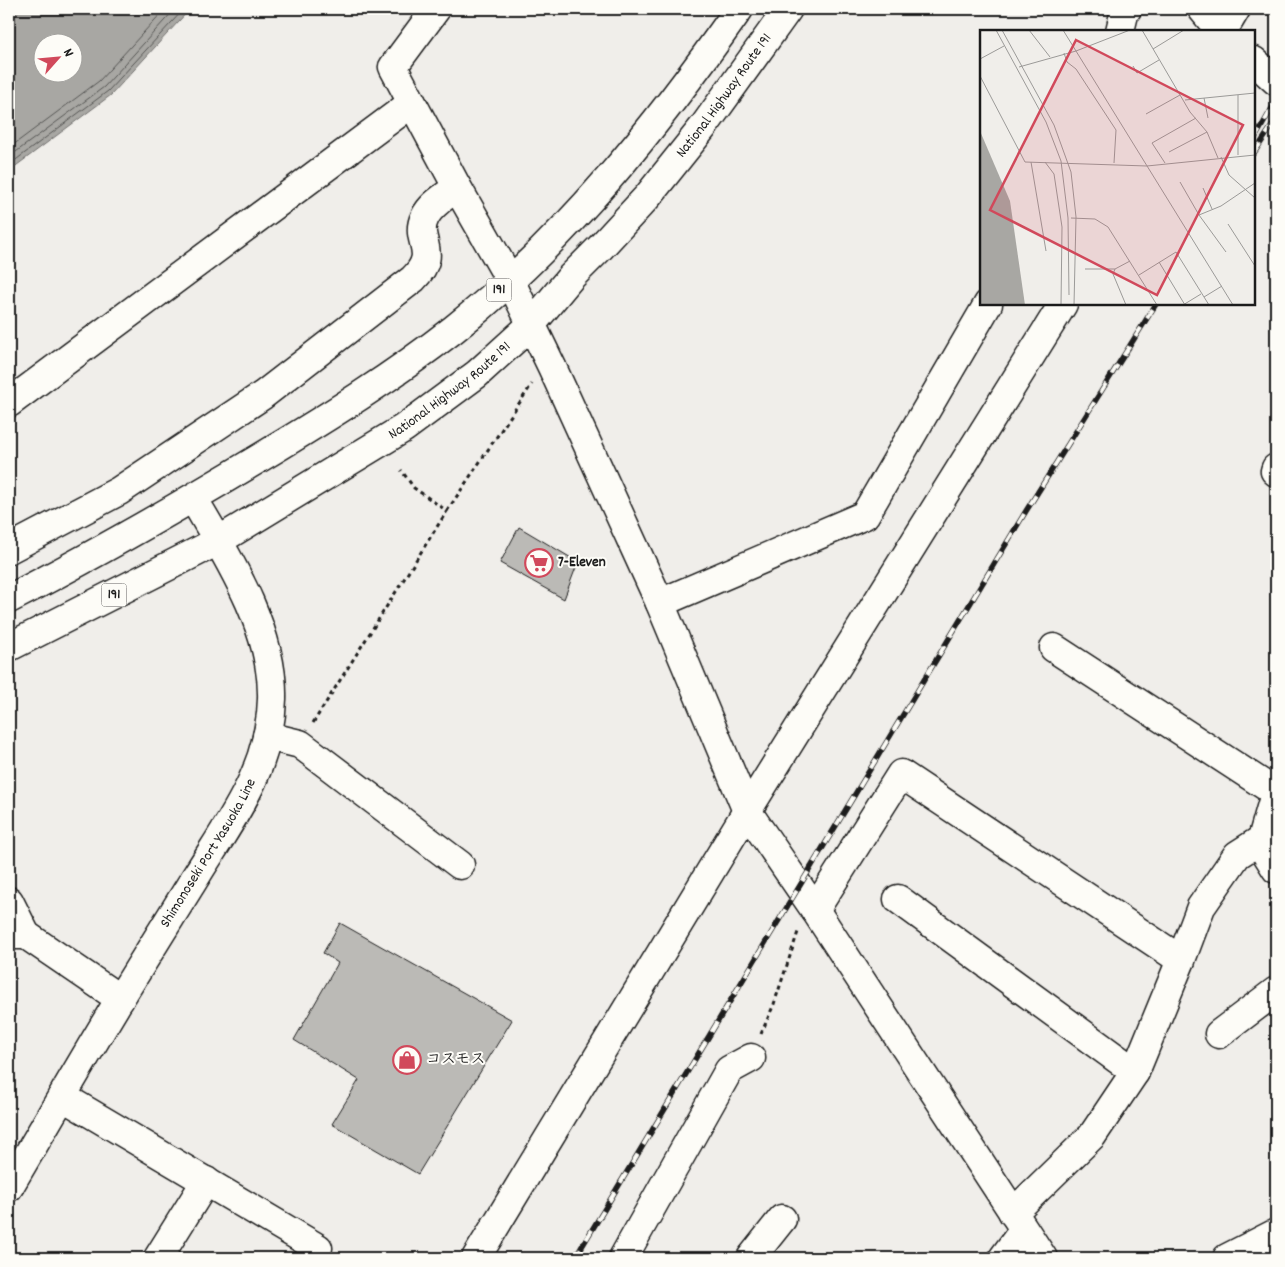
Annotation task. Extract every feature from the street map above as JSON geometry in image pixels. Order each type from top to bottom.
[{"type":"main road","points":[[436,9],[393,67],[457,187],[510,280],[552,368],[660,603],[747,811],[815,910],[1042,1258]]},
{"type":"main road","name":"191","points":[[9,600],[193,498],[314,425],[392,374],[454,329],[510,280],[578,214],[631,154],[698,69],[739,9]]},
{"type":"main road","name":"National Highway Route 191","points":[[9,648],[218,541],[404,428],[477,374],[531,325],[571,276],[599,250],[648,196],[731,89],[788,9]]},
{"type":"main road","points":[[1120,30],[1126,9]]},
{"type":"main road","points":[[1202,9],[1221,30]]},
{"type":"main road","points":[[1223,30],[1236,9]]},
{"type":"main road","points":[[1255,62],[1276,81]]},
{"type":"main road","points":[[9,403],[412,103]]},
{"type":"main road","points":[[9,549],[119,491],[262,395],[413,280],[422,270],[426,261],[422,230],[424,218],[430,208],[457,187]]},
{"type":"main road","points":[[660,603],[865,515],[987,305]]},
{"type":"main road","points":[[476,1258],[747,811],[1062,305]]},
{"type":"main road","name":"Shimonoseki Port Yasuoka Line","points":[[9,1186],[120,999],[243,800],[260,764],[267,736],[272,699],[269,663],[257,620],[239,579],[193,498]]},
{"type":"main road","points":[[1054,648],[1126,683],[1276,791],[1262,839],[1266,853],[1276,869]]},
{"type":"main road","points":[[267,736],[300,744],[460,865]]},
{"type":"main road","points":[[815,910],[901,774],[1181,960]]},
{"type":"main road","points":[[1003,1258],[1018,1222],[1092,1136],[1135,1072],[1181,960],[1200,907],[1237,855],[1262,839]]},
{"type":"main road","points":[[898,899],[1135,1072]]},
{"type":"main road","points":[[9,901],[17,935],[120,999]]},
{"type":"main road","points":[[1219,1034],[1276,991]]},
{"type":"main road","points":[[623,1258],[729,1070],[751,1058]]},
{"type":"main road","points":[[63,1096],[318,1248],[312,1258]]},
{"type":"main road","points":[[158,1258],[206,1180]]},
{"type":"main road","points":[[751,1258],[782,1219]]},
{"type":"main road","points":[[1226,1258],[1276,1233]]},
{"type":"path","points":[[311,726],[447,511],[533,383]]},
{"type":"path","points":[[401,470],[414,488],[447,511]]},
{"type":"path","points":[[751,1058],[774,1004],[796,935],[815,910]]},
{"type":"water","points":[[9,9],[190,9],[111,95],[9,171]]},
{"type":"building","name":"7-Eleven","points":[[519,527],[578,562],[564,599],[500,563]]},
{"type":"building","name":"コスモス","points":[[340,923],[512,1020],[418,1174],[332,1124],[359,1080],[294,1040],[338,963],[323,953]]},
{"type":"railway","points":[[1255,138],[1276,101]]},
{"type":"railway","points":[[1255,152],[1276,120]]},
{"type":"railway","points":[[575,1258],[1026,511],[1155,305]]},
{"type":"place","name":"7-Eleven","points":[[539,563]]},
{"type":"place","name":"コスモス","points":[[407,1060]]}]
